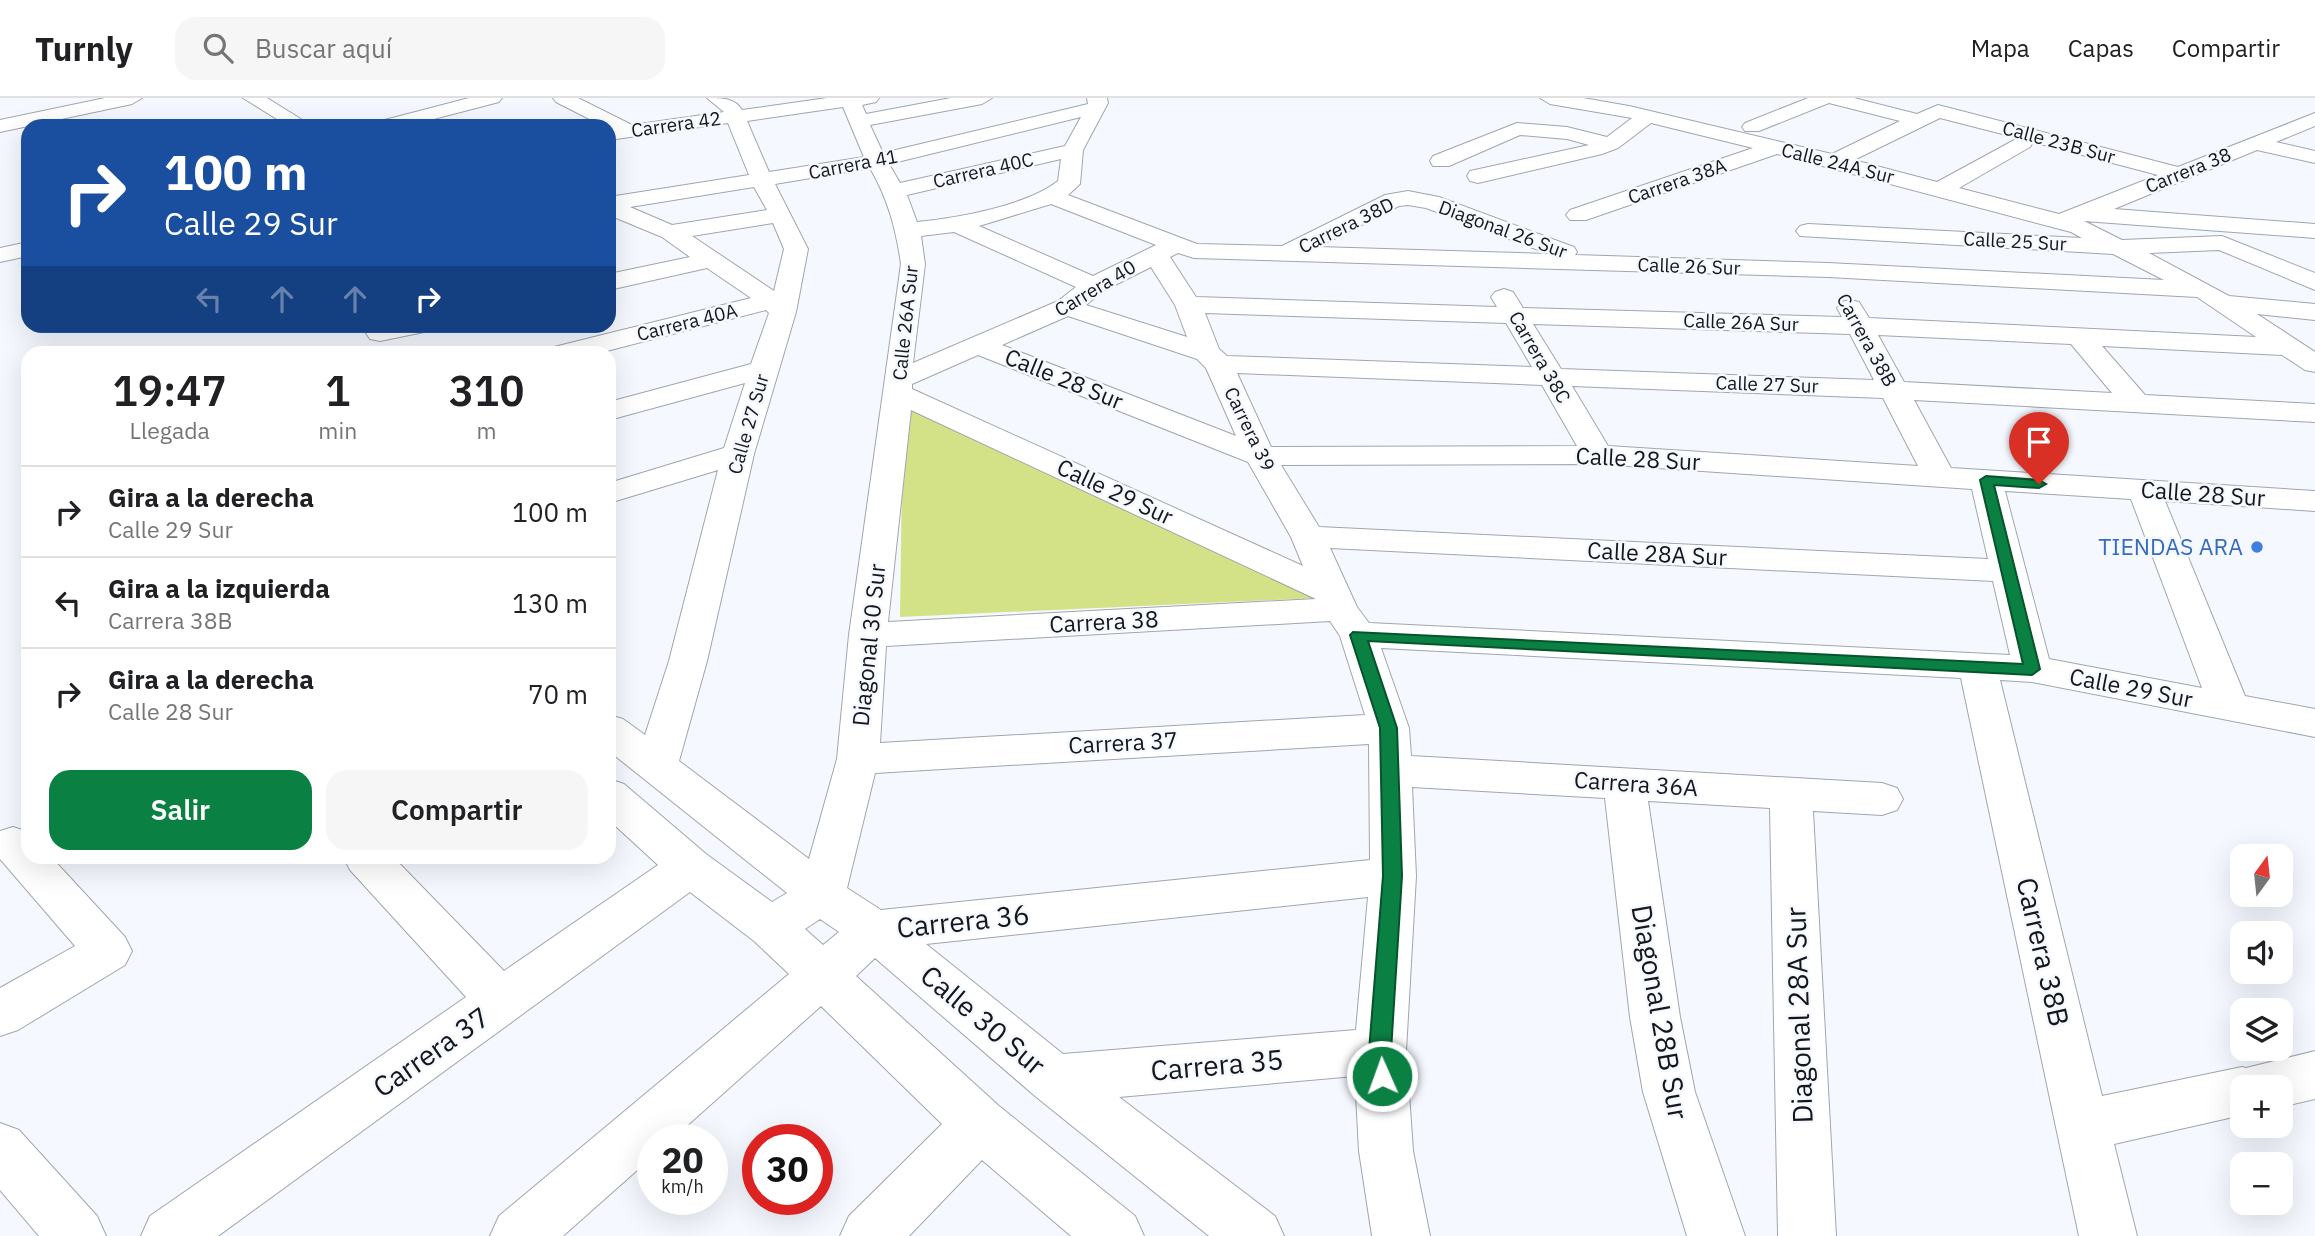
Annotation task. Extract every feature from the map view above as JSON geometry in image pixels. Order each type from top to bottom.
[{"type":"street","points":[[0,116],[52,105],[43,98]]},
{"type":"street","points":[[33,119],[132,98]]},
{"type":"street","points":[[253,98],[290,119]]},
{"type":"street","points":[[410,119],[492,98]]},
{"type":"street","points":[[563,98],[598,119]]},
{"type":"street","name":"Carrera 42","points":[[619,132],[731,124],[857,105],[982,98]]},
{"type":"street","name":"Calle 24A Sur","points":[[1550,98],[1645,110],[1940,189],[2072,218],[2089,231],[2120,247]]},
{"type":"street","points":[[1752,127],[1825,98]]},
{"type":"street","points":[[1831,98],[1918,120]]},
{"type":"street","points":[[406,103],[439,119]]},
{"type":"street","points":[[908,230],[957,225],[1052,197],[1069,184],[1073,150],[1096,103]]},
{"type":"street","name":"Carrera 41","points":[[616,204],[876,161],[1096,103]]},
{"type":"street","points":[[99,105],[121,119]]},
{"type":"street","name":"Calle 26A Sur","points":[[857,105],[876,161],[894,191],[908,230],[913,264],[898,386]]},
{"type":"street","points":[[1478,176],[1611,144],[1645,110]]},
{"type":"street","name":"Calle 23B Sur","points":[[1918,120],[1938,111],[2180,174]]},
{"type":"street","name":"Carrera 38","points":[[2072,218],[2315,119]]},
{"type":"street","points":[[1834,162],[1918,120]]},
{"type":"street","points":[[0,126],[21,122]]},
{"type":"street","name":"Calle 27 Sur","points":[[656,767],[688,661],[738,454],[796,248],[731,124]]},
{"type":"street","points":[[1441,161],[1517,129],[1567,133],[1611,144]]},
{"type":"street","points":[[1940,189],[2023,143]]},
{"type":"street","points":[[2254,143],[2315,158]]},
{"type":"street","name":"Carrera 38A","points":[[1578,215],[1776,147]]},
{"type":"street","name":"Carrera 40C","points":[[894,191],[1073,150]]},
{"type":"street","points":[[2284,169],[2315,158]]},
{"type":"street","name":"Calle 26 Sur","points":[[1052,197],[1166,248],[1194,251],[1828,270],[2213,296],[2315,312]]},
{"type":"street","name":"Carrera 38D","points":[[1285,255],[1393,200],[1408,198]]},
{"type":"street","name":"Diagonal 26 Sur","points":[[1408,198],[1431,202],[1597,264]]},
{"type":"street","points":[[616,208],[670,232],[778,306]]},
{"type":"street","points":[[670,232],[781,215]]},
{"type":"street","points":[[2072,218],[2315,231]]},
{"type":"street","name":"Calle 25 Sur","points":[[1803,221],[2120,247],[2222,243],[2315,282]]},
{"type":"street","name":"Carrera 38B","points":[[1803,221],[1941,479]]},
{"type":"street","points":[[957,225],[1094,286]]},
{"type":"street","points":[[2120,247],[2213,296],[2307,356]]},
{"type":"street","name":"Carrera 40","points":[[898,386],[980,345],[1067,307],[1094,286],[1166,248]]},
{"type":"street","name":"Carrera 39","points":[[1166,248],[1188,305],[1260,456],[1307,537],[1343,612],[1389,749],[1393,876],[1380,1051],[1386,1152],[1401,1236]]},
{"type":"street","points":[[0,255],[21,250]]},
{"type":"street","points":[[616,280],[710,260]]},
{"type":"street","name":"Carrera 38C","points":[[1479,260],[1517,315],[1549,375],[1598,455]]},
{"type":"street","name":"Calle 26A Sur","points":[[1188,305],[1861,326],[2079,337],[2307,356]]},
{"type":"street","name":"Carrera 40A","points":[[596,346],[778,306]]},
{"type":"street","name":"Calle 27 Sur","points":[[1067,307],[1213,359],[1895,390],[2315,413]]},
{"type":"street","points":[[2079,337],[2136,403]]},
{"type":"street","name":"Calle 28 Sur","points":[[980,345],[1260,456],[1598,455],[1941,479],[2306,500]]},
{"type":"street","points":[[616,409],[763,369]]},
{"type":"street","name":"Calle 29 Sur","points":[[898,386],[1343,612],[1978,668],[2032,669],[2315,723]]},
{"type":"street","name":"Diagonal 30 Sur","points":[[822,894],[858,759],[868,635],[898,386]]},
{"type":"street","points":[[616,491],[738,454]]},
{"type":"street","points":[[1986,480],[2032,669]]},
{"type":"street","points":[[2144,490],[2230,708]]},
{"type":"street","points":[[2306,500],[2315,532]]},
{"type":"street","name":"Calle 28A Sur","points":[[1307,537],[2007,571]]},
{"type":"street","name":"Carrera 38","points":[[868,635],[1343,612]]},
{"type":"street","name":"Carrera 38B","points":[[1978,668],[2108,1236]]},
{"type":"street","name":"Calle 30 Sur","points":[[616,735],[842,910],[875,930],[1054,1079],[1255,1236]]},
{"type":"street","name":"Carrera 37","points":[[858,759],[1389,749]]},
{"type":"street","name":"Carrera 36A","points":[[1389,749],[1624,783],[1882,799]]},
{"type":"street","name":"Diagonal 28B Sur","points":[[1624,783],[1655,1017],[1669,1093],[1716,1236]]},
{"type":"street","name":"Diagonal 28A Sur","points":[[1791,794],[1807,1236]]},
{"type":"street","points":[[616,800],[690,867],[771,927],[980,1124],[1115,1236]]},
{"type":"street","points":[[13,844],[21,853]]},
{"type":"street","points":[[0,1014],[108,951],[31,864]]},
{"type":"street","points":[[372,864],[502,1002]]},
{"type":"street","name":"Carrera 37","points":[[170,1236],[690,867]]},
{"type":"street","name":"Carrera 36","points":[[519,1236],[875,930],[1393,876]]},
{"type":"street","points":[[771,927],[822,894]]},
{"type":"street","name":"Carrera 35","points":[[1054,1079],[1380,1051]]},
{"type":"street","points":[[2293,1080],[2315,1075]]},
{"type":"street","points":[[2083,1125],[2230,1094]]},
{"type":"street","points":[[869,1236],[980,1124]]},
{"type":"street","points":[[0,1149],[76,1236]]},
{"type":"green space","points":[[903,403],[1317,598],[900,617]]},
{"type":"place","name":"TIENDAS ARA","points":[[2257,547]]},
{"type":"route","points":[[1382,1076],[1380,1051],[1385,957],[1393,876],[1389,728],[1358,635],[1924,666],[2032,669],[1986,480],[2039,484]]}]
